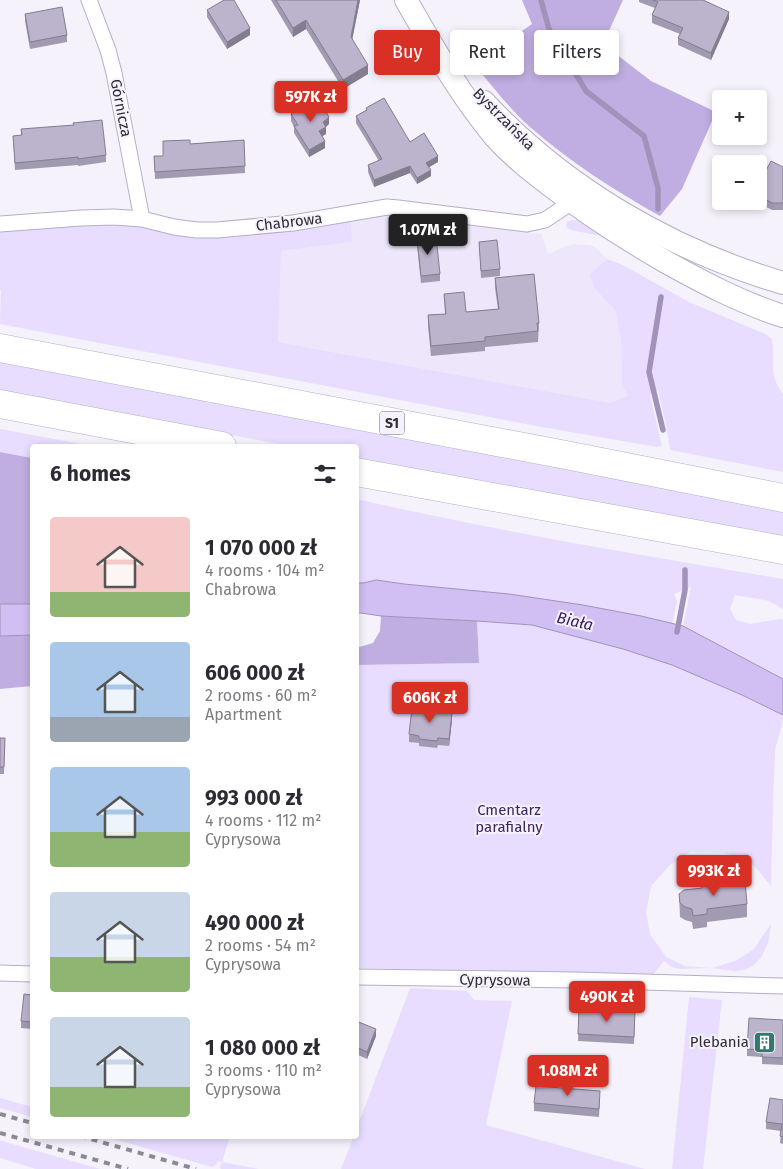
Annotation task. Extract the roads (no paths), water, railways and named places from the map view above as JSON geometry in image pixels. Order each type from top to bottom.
[{"type":"highway","name":"S1","points":[[0,348],[783,498]]},
{"type":"highway","points":[[0,404],[211,444]]},
{"type":"highway","points":[[359,473],[778,551]]},
{"type":"main road","name":"Bystrzańska","points":[[406,0],[473,90],[500,119],[531,147],[599,199],[650,229],[701,253],[783,283]]},
{"type":"main road","name":"Bystrzańska","points":[[406,0],[464,96],[495,136],[530,170],[612,230],[688,274],[731,296],[783,316]]},
{"type":"street","name":"Górnicza","points":[[89,0],[108,50],[114,73],[142,219]]},
{"type":"street","points":[[572,202],[588,198],[599,199]]},
{"type":"street","name":"Chabrowa","points":[[0,224],[114,217],[142,219],[196,230],[217,230],[293,223],[374,209],[398,208],[527,224],[545,220],[572,202]]},
{"type":"street","points":[[0,973],[30,974]]},
{"type":"street","name":"Cyprysowa","points":[[359,977],[574,980],[783,986]]},
{"type":"water","name":"Biała","points":[[376,580],[509,594],[583,605],[683,626],[783,679],[783,715],[672,665],[623,649],[532,625],[359,613],[359,583]]},
{"type":"water","points":[[0,604],[30,604],[30,635],[0,636]]},
{"type":"waterway","points":[[541,0],[549,29],[586,91],[644,136],[658,188],[658,209]]},
{"type":"waterway","points":[[661,297],[649,372],[663,430]]},
{"type":"waterway","points":[[677,632],[685,590],[685,570]]},
{"type":"railway","points":[[0,1114],[30,1122]]},
{"type":"railway","points":[[0,1133],[128,1169]]},
{"type":"railway","points":[[91,1139],[196,1169]]},
{"type":"place","name":"Plebania","points":[[765,1042]]},
{"type":"park label","name":"Cmentarz parafialny","points":[[509,818]]}]
